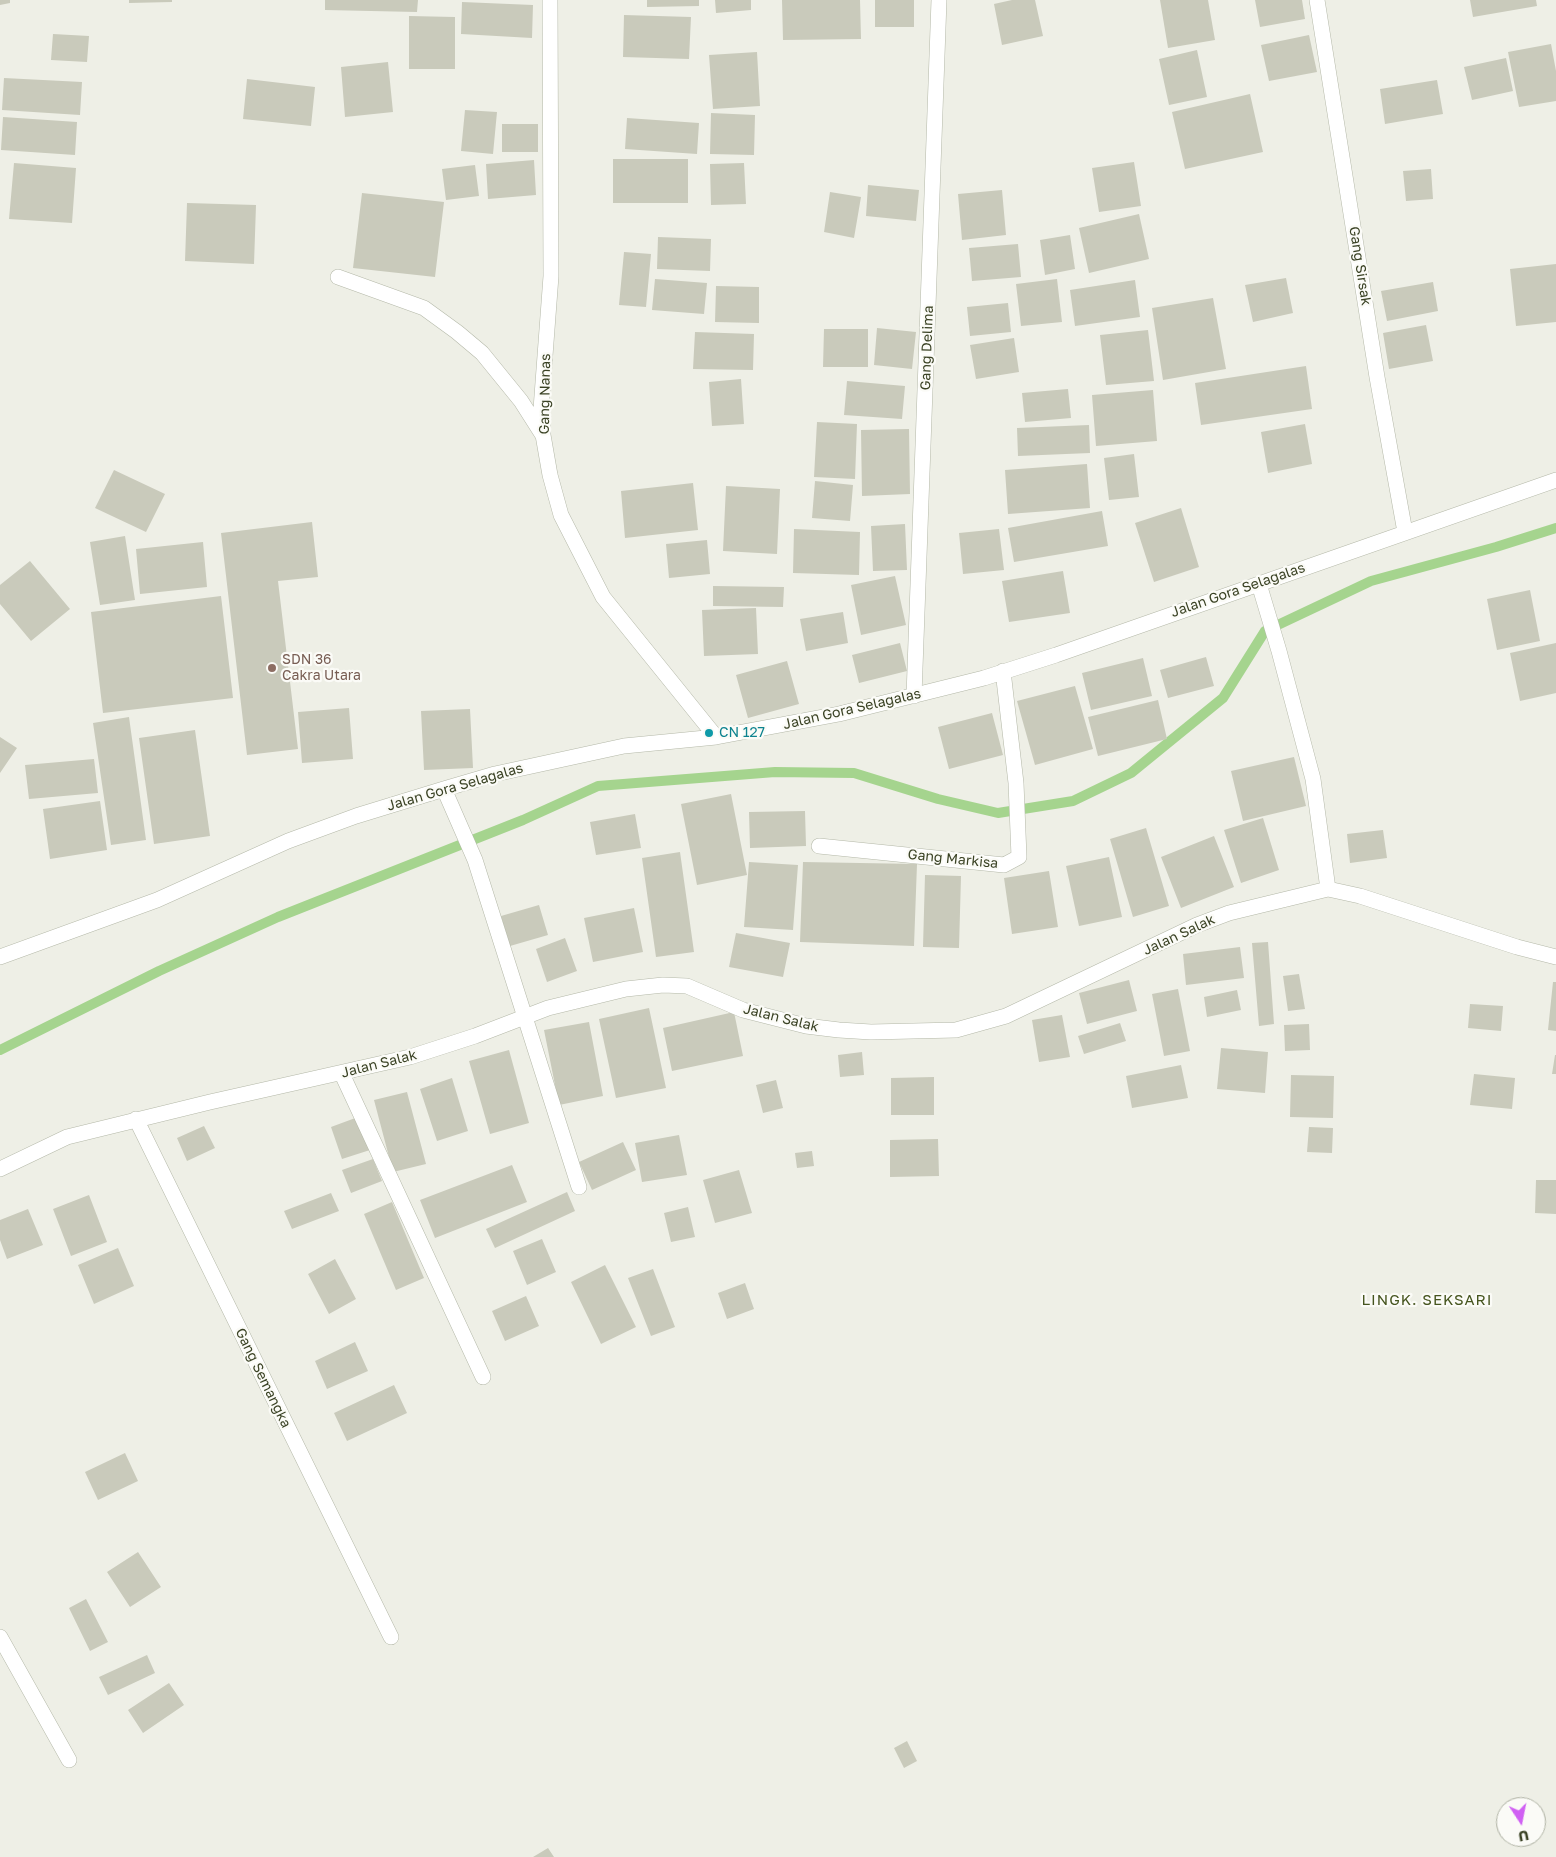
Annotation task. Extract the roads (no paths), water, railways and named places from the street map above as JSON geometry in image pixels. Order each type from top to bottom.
[{"type":"street","name":"Gang Nanas","points":[[550,0],[551,276],[542,409],[543,435],[550,475],[562,515],[603,597],[716,737]]},
{"type":"street","name":"Gang Delima","points":[[914,696],[939,0]]},
{"type":"street","name":"Gang Sirsak","points":[[1317,0],[1374,357],[1405,532]]},
{"type":"street","points":[[338,277],[424,308],[457,332],[482,353],[521,401],[543,435]]},
{"type":"street","name":"Jalan Gora Selagalas","points":[[0,957],[157,900],[297,838],[356,816],[444,789],[521,768],[624,746],[716,737],[839,714],[914,696],[1003,671],[1556,480]]},
{"type":"street","points":[[1258,584],[1280,651],[1312,779],[1328,889]]},
{"type":"street","name":"Gang Markisa","points":[[819,846],[1004,865],[1020,857],[1016,783],[1003,671]]},
{"type":"street","points":[[444,789],[461,823],[475,860],[579,1188]]},
{"type":"street","name":"Jalan Salak","points":[[0,1169],[66,1137],[136,1119],[342,1074],[410,1057],[475,1036],[524,1016],[567,1003],[626,989],[663,985],[688,986],[742,1010],[806,1026],[871,1032],[956,1030],[1006,1016],[1205,922],[1229,913],[1328,889],[1360,896],[1517,947],[1556,957]]},
{"type":"street","points":[[342,1074],[483,1377]]},
{"type":"street","name":"Gang Semangka","points":[[136,1119],[391,1637]]},
{"type":"street","points":[[0,1637],[69,1760]]},
{"type":"waterway","points":[[0,1050],[159,971],[278,917],[523,820],[598,786],[775,772],[854,773],[938,799],[998,813],[1073,801],[1131,773],[1223,698],[1265,631],[1371,581],[1496,547],[1556,528]]},
{"type":"place","name":"SDN 36 Cakra Utara","points":[[272,668]]},
{"type":"place","name":"CN 127","points":[[709,733]]},
{"type":"district","name":"LINGK. SEKSARI","points":[[1427,1300]]}]
